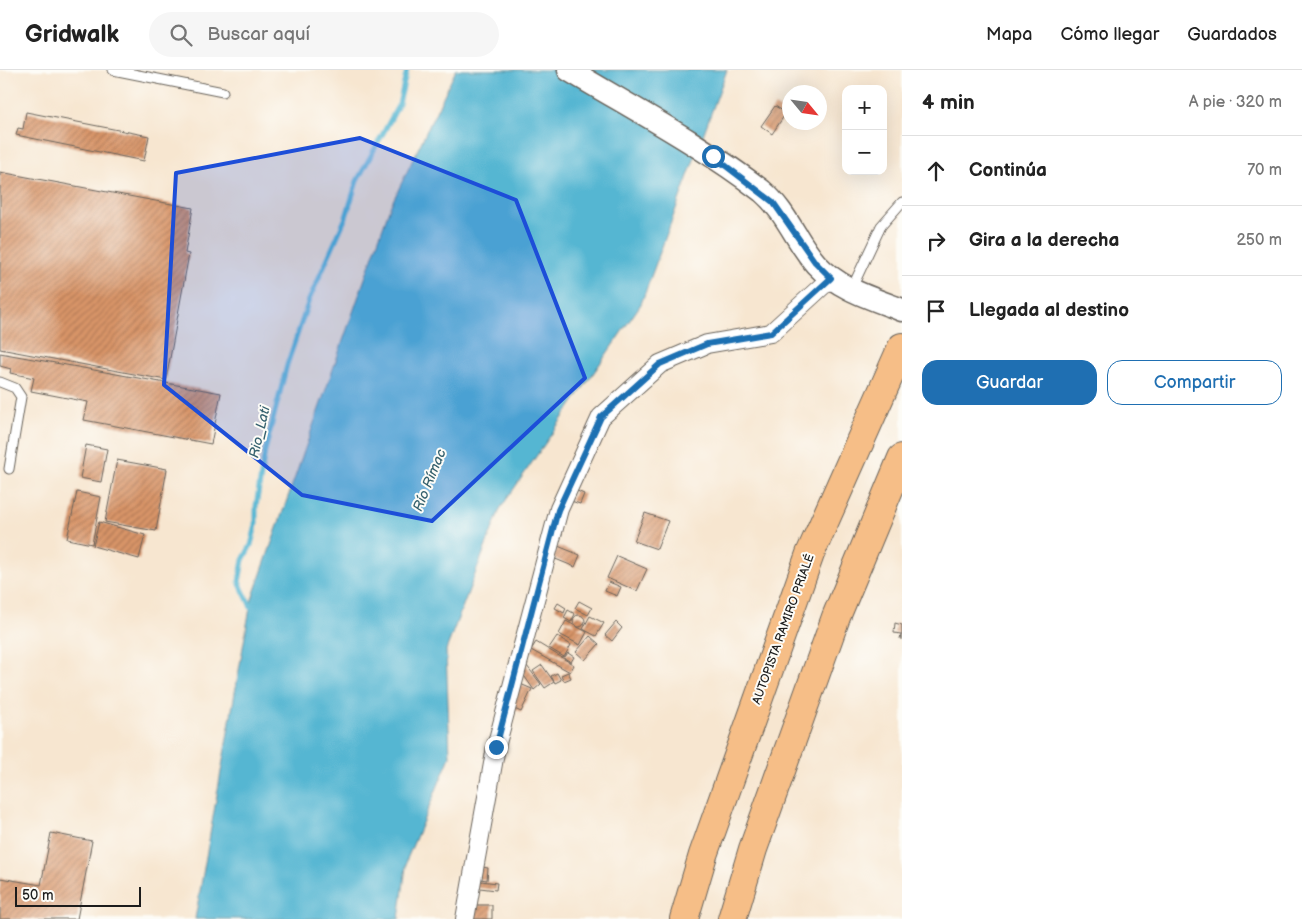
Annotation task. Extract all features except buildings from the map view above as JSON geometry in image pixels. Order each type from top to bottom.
[{"type":"highway","name":"AUTOPISTA RAMIRO PRIALÉ","points":[[684,919],[703,855],[810,554],[902,347]]},
{"type":"highway","points":[[732,919],[753,850],[836,617],[902,458]]},
{"type":"street","points":[[570,70],[713,156],[773,202],[815,262],[831,278],[851,290],[902,310]]},
{"type":"street","points":[[465,919],[496,747],[558,510],[601,417],[660,364],[707,344],[771,333],[831,278]]},
{"type":"lane","points":[[113,70],[223,92]]},
{"type":"lane","points":[[851,290],[881,226],[902,202]]},
{"type":"lane","points":[[0,382],[15,388],[21,398],[10,469]]},
{"type":"highlighted area","points":[[360,138],[516,200],[585,378],[432,521],[302,495],[164,385],[176,173]]},
{"type":"water","name":"Río Rímac","points":[[456,70],[727,70],[641,304],[500,509],[446,650],[450,757],[407,859],[399,919],[195,919],[251,602],[390,207]]},
{"type":"waterway","name":"Rio_Lati","points":[[253,611],[239,582],[243,560],[251,545],[256,525],[256,506],[265,451],[287,365],[309,300],[346,217],[357,181],[399,104],[407,70]]},
{"type":"route","points":[[496,747],[558,510],[601,417],[660,364],[707,344],[771,333],[831,278],[815,262],[773,202],[763,192],[713,156]]}]
